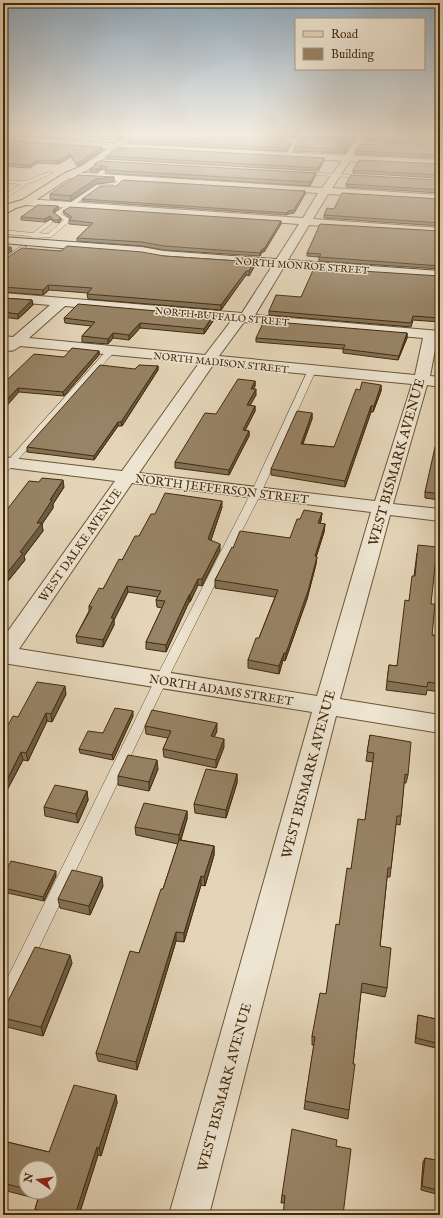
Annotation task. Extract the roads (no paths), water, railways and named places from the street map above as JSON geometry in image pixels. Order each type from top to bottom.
[{"type":"main road","points":[[3,212],[12,206],[26,202],[44,191]]},
{"type":"main road","points":[[3,222],[25,208],[26,202]]},
{"type":"street","points":[[325,191],[440,198]]},
{"type":"street","name":"WEST DALKE AVENUE","points":[[3,655],[209,360],[244,318],[281,263],[325,191]]},
{"type":"street","points":[[26,202],[440,230]]},
{"type":"street","name":"NORTH MONROE STREET","points":[[3,240],[28,241],[138,255],[164,254],[440,275]]},
{"type":"street","name":"NORTH MONROE STREET","points":[[3,246],[28,241]]},
{"type":"street","name":"NORTH BUFFALO STREET","points":[[3,297],[436,334]]},
{"type":"street","points":[[3,354],[10,341],[62,302]]},
{"type":"street","name":"WEST BISMARK AVENUE","points":[[190,1215],[326,707],[382,508],[430,381],[436,334]]},
{"type":"street","name":"NORTH MADISON STREET","points":[[10,341],[430,381]]},
{"type":"street","name":"NORTH JEFFERSON STREET","points":[[5,465],[127,477],[440,515]]},
{"type":"street","name":"NORTH ADAMS STREET","points":[[3,655],[440,724]]},
{"type":"lane","points":[[3,198],[14,191]]},
{"type":"lane","points":[[3,262],[52,220],[92,191]]},
{"type":"lane","points":[[3,232],[28,241],[49,236],[68,220],[52,220],[28,241]]},
{"type":"lane","points":[[5,465],[111,351]]},
{"type":"lane","points":[[3,1004],[161,680],[256,493],[312,370]]}]
